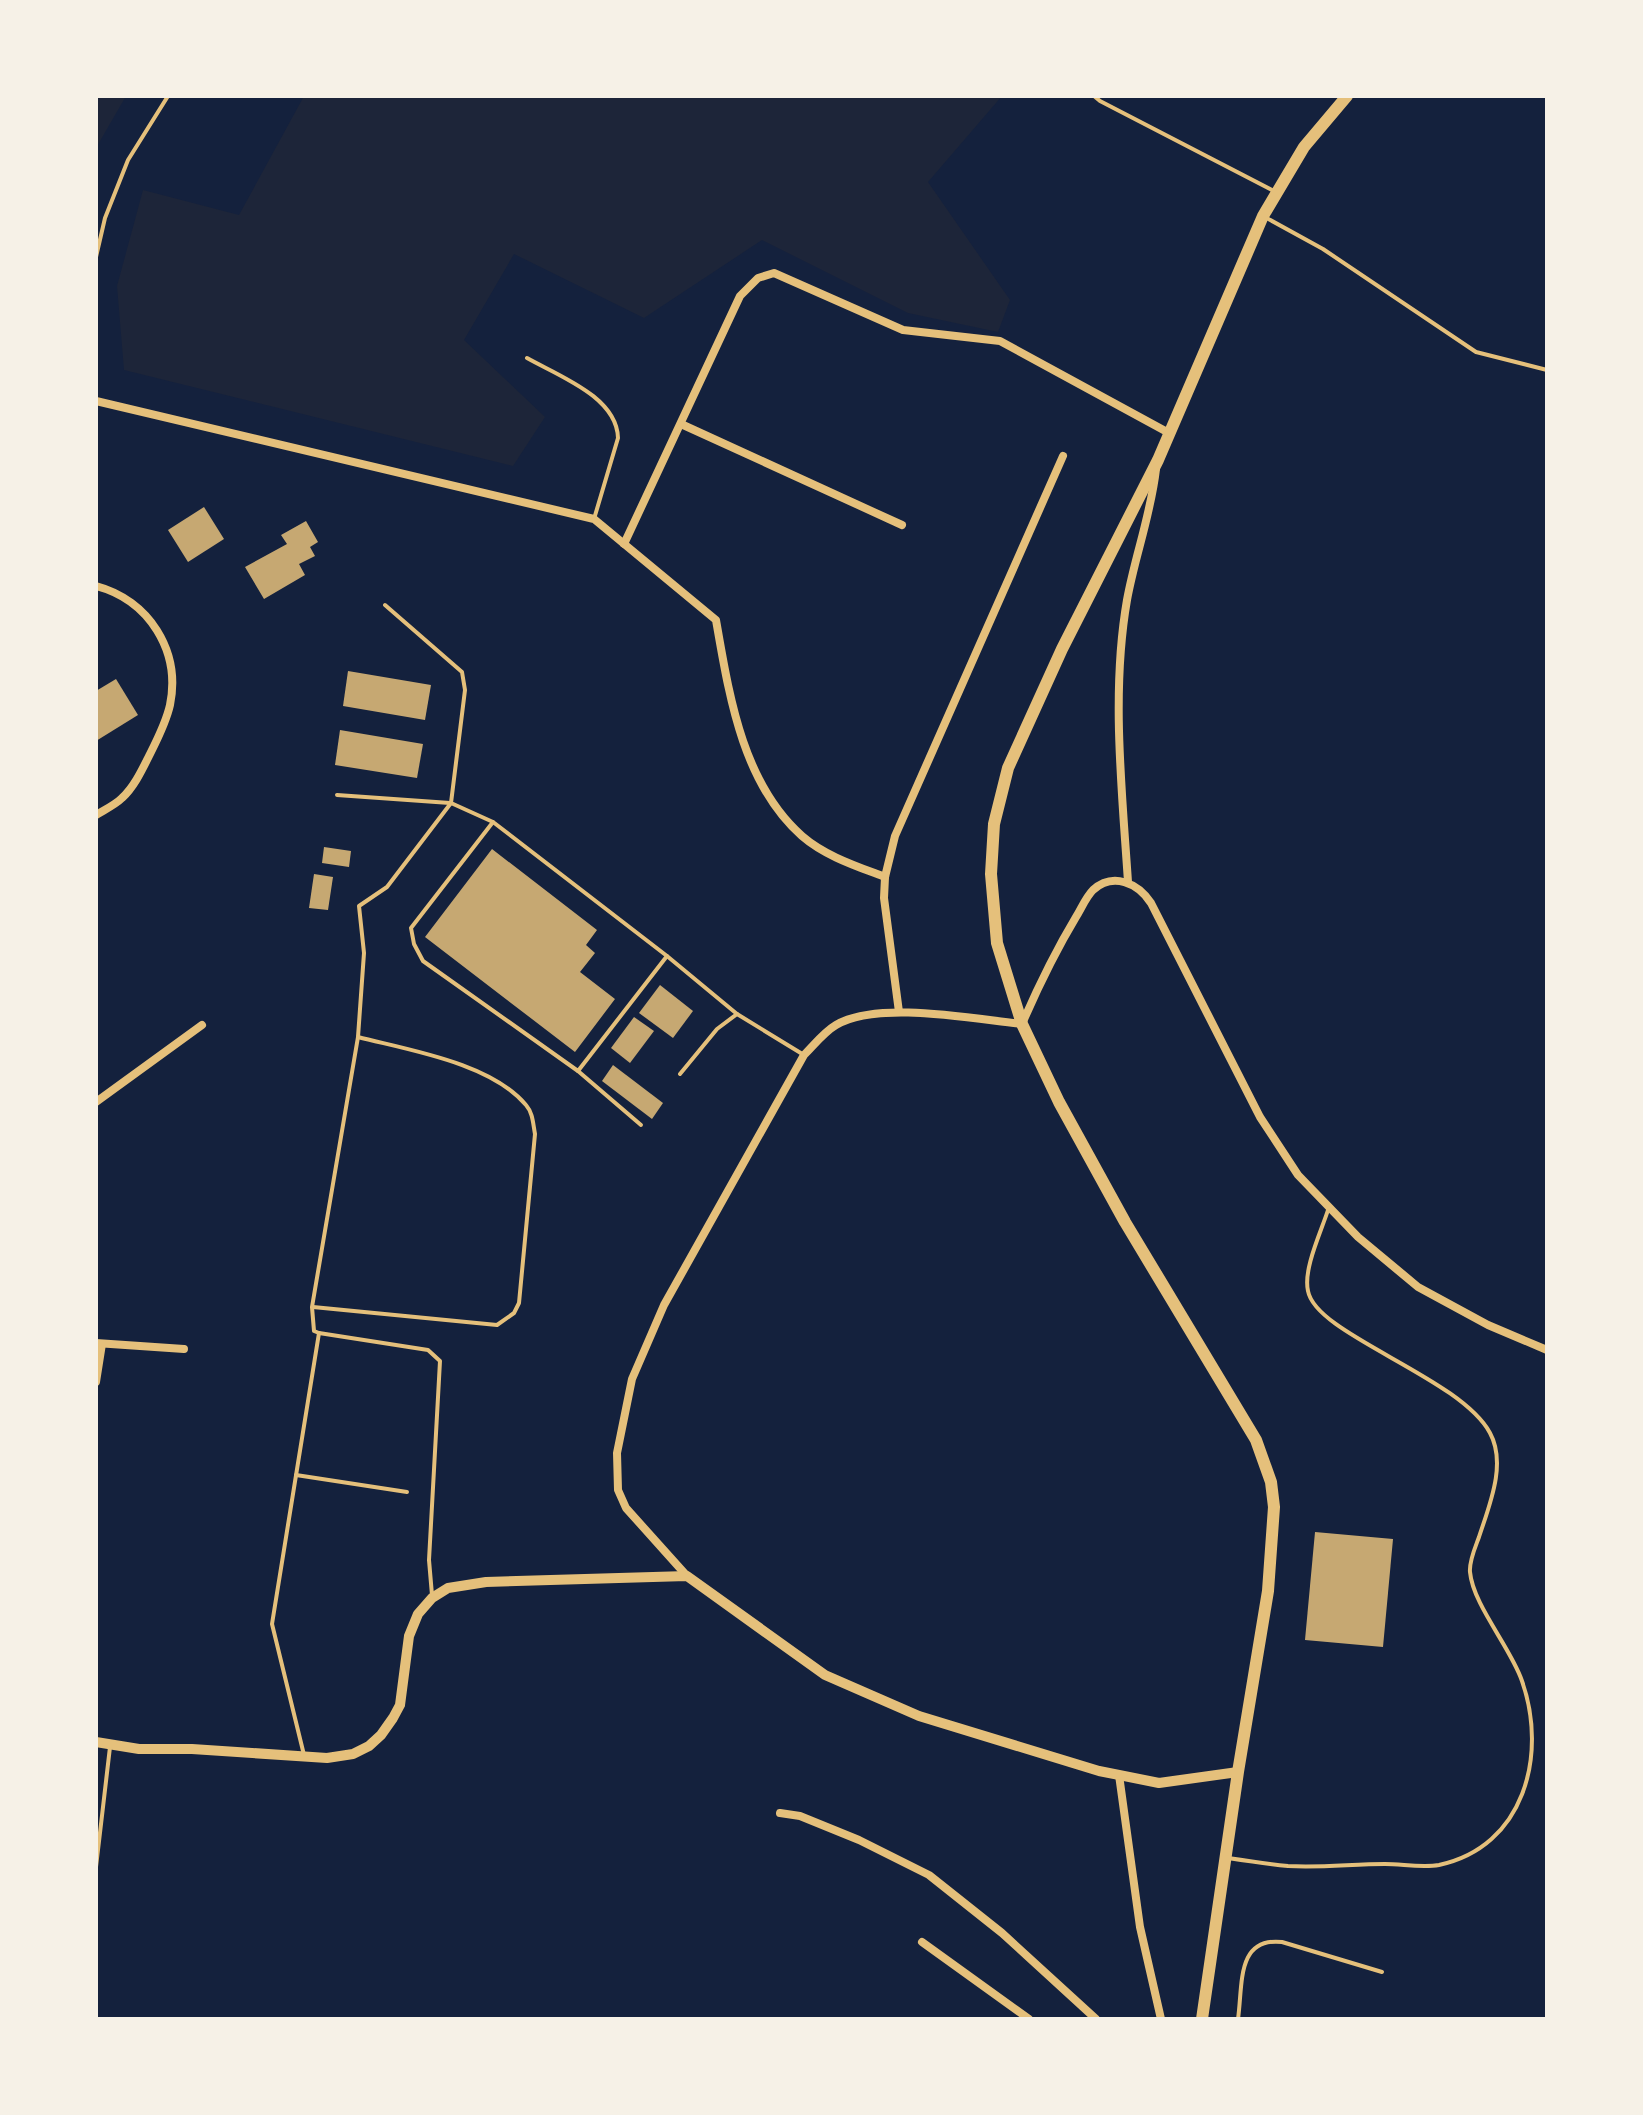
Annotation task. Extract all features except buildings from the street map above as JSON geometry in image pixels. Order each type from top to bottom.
[{"type":"main road","points":[[1202,2019],[1268,1591],[1274,1507],[1271,1482],[1266,1463],[1222,1381],[1125,1222],[1059,1102],[1022,1024],[997,943],[991,874],[994,824],[1008,768],[1062,649],[1158,460],[1263,216],[1304,147],[1346,97]]},
{"type":"street","points":[[624,544],[740,296],[758,278],[774,273],[903,330],[1000,341],[1169,433]]},
{"type":"street","points":[[96,401],[594,519],[716,620],[730,695],[754,769],[776,808],[802,837],[838,859],[885,877]]},
{"type":"street","points":[[681,424],[902,525]]},
{"type":"street","points":[[899,1012],[884,898],[885,877],[895,836],[1063,456]]},
{"type":"street","points":[[1128,882],[1120,736],[1120,662],[1127,601],[1152,503],[1158,460]]},
{"type":"street","points":[[96,586],[144,612],[161,634],[170,659],[173,681],[170,706],[159,738],[143,768],[122,799],[96,815]]},
{"type":"street","points":[[1238,1772],[1159,1783],[1119,1775],[919,1716],[825,1675],[687,1576],[626,1508],[618,1490],[617,1453],[632,1379],[664,1305],[804,1055],[834,1026],[847,1020],[899,1012],[1022,1024],[1052,956],[1091,892],[1106,882],[1128,882],[1143,890],[1151,903],[1260,1117],[1298,1175],[1358,1237],[1418,1287],[1488,1325],[1547,1350]]},
{"type":"street","points":[[96,1102],[202,1025]]},
{"type":"street","points":[[96,1382],[99,1343],[184,1349]]},
{"type":"street","points":[[96,1742],[139,1749],[192,1749],[304,1757],[327,1758],[353,1754],[381,1735],[400,1705],[409,1636],[418,1614],[432,1598],[461,1584],[687,1576]]},
{"type":"street","points":[[1119,1775],[1140,1927],[1161,2019]]},
{"type":"street","points":[[780,1813],[815,1822],[929,1875],[1002,1933],[1096,2019]]},
{"type":"street","points":[[922,1942],[1029,2019]]},
{"type":"lane","points":[[96,257],[105,218],[128,160],[168,96]]},
{"type":"lane","points":[[1094,96],[1276,192]]},
{"type":"lane","points":[[1263,216],[1323,249],[1476,352],[1547,370]]},
{"type":"lane","points":[[527,358],[601,400],[618,425],[618,438],[594,519]]},
{"type":"lane","points":[[385,605],[462,672],[465,690],[451,803],[387,887],[359,906],[364,953],[358,1037],[312,1307],[314,1331],[428,1350],[440,1361],[429,1560],[432,1598]]},
{"type":"lane","points":[[337,795],[451,803],[493,822],[737,1014],[804,1055]]},
{"type":"lane","points":[[493,822],[411,928],[414,944],[423,961],[578,1071],[641,1125]]},
{"type":"lane","points":[[578,1071],[667,956]]},
{"type":"lane","points":[[680,1074],[717,1029],[737,1014]]},
{"type":"lane","points":[[312,1307],[497,1325],[514,1313],[519,1303],[535,1134],[532,1115],[525,1104],[501,1085],[456,1061],[358,1037]]},
{"type":"lane","points":[[1225,1858],[1290,1866],[1437,1865],[1447,1862],[1468,1855],[1490,1840],[1509,1821],[1524,1792],[1532,1762],[1531,1720],[1522,1681],[1478,1597],[1470,1573],[1495,1480],[1497,1448],[1489,1430],[1473,1410],[1444,1388],[1326,1318],[1311,1300],[1307,1274],[1329,1208]]},
{"type":"lane","points":[[304,1757],[272,1624],[319,1333]]},
{"type":"lane","points":[[296,1475],[407,1492]]},
{"type":"lane","points":[[96,1867],[111,1745]]},
{"type":"lane","points":[[1238,2019],[1247,1955],[1259,1944],[1282,1942],[1382,1972]]},
{"type":"shaded area","points":[[96,96],[126,96],[96,148]]},
{"type":"shaded area","points":[[304,96],[1002,96],[928,182],[1010,300],[998,332],[908,313],[762,240],[644,318],[514,254],[464,340],[545,417],[513,466],[124,370],[117,286],[143,190],[239,215]]}]
